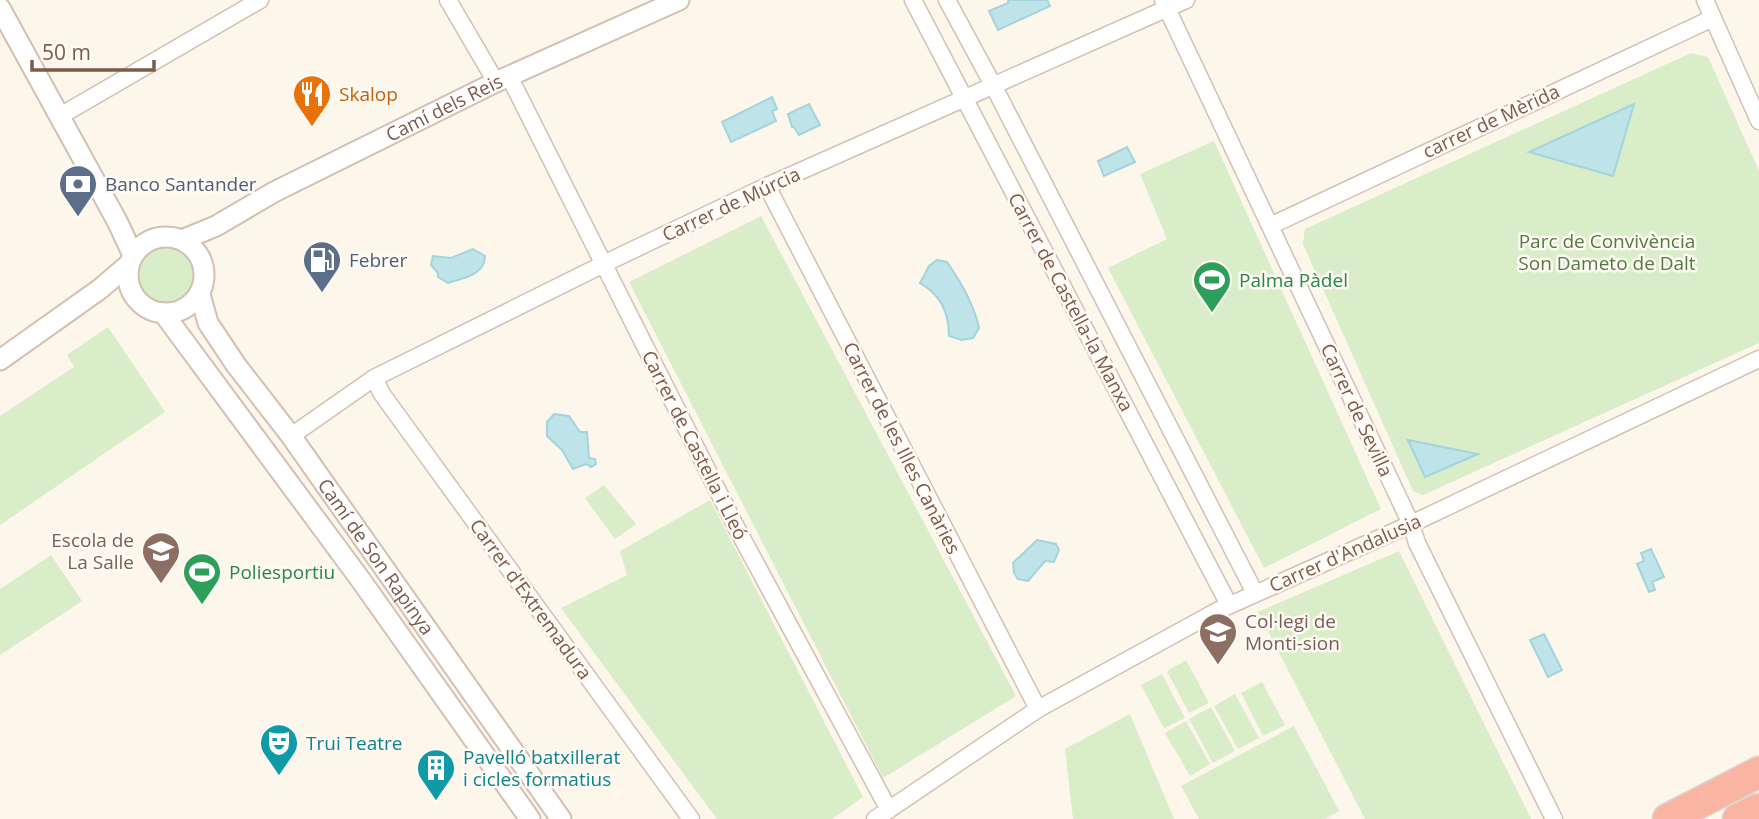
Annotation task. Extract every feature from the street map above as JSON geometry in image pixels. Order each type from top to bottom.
[{"type":"highway","points":[[1668,819],[1759,772]]},
{"type":"highway","points":[[1738,819],[1759,809]]},
{"type":"street","points":[[60,116],[260,0]]},
{"type":"street","name":"Carrer de Castella i Lleó","points":[[448,0],[503,79],[604,265],[882,815]]},
{"type":"street","name":"Camí dels Reis","points":[[182,240],[216,226],[274,192],[654,5],[679,0]]},
{"type":"street","name":"Carrer de Castella-la Manxa","points":[[913,0],[1229,605]]},
{"type":"street","name":"Carrer de Castella-la Manxa","points":[[947,0],[1255,593]]},
{"type":"street","name":"Carrer de Múrcia","points":[[291,436],[374,378],[604,265],[767,186],[993,85],[1165,4],[1186,0]]},
{"type":"street","points":[[1705,0],[1759,121]]},
{"type":"street","name":"Carrer de Sevilla","points":[[1165,4],[1411,524],[1417,543],[1554,819]]},
{"type":"street","points":[[0,8],[117,220],[130,260],[127,276],[129,289],[136,300]]},
{"type":"street","name":"carrer de Mèrida","points":[[1270,226],[1713,18]]},
{"type":"street","name":"Carrer de les Illes Canàries","points":[[767,186],[1038,709]]},
{"type":"street","points":[[117,220],[156,238]]},
{"type":"street","points":[[100,289],[136,300],[153,312],[164,314],[185,309],[200,294],[204,284],[202,261],[216,226]]},
{"type":"street","points":[[0,360],[100,289],[130,260],[139,247],[156,238],[182,240],[202,261]]},
{"type":"street","name":"Camí de Son Rapinya","points":[[200,294],[208,323],[254,390],[291,436],[561,819]]},
{"type":"street","name":"Camí de Son Rapinya","points":[[164,314],[360,579],[530,819]]},
{"type":"street","name":"Carrer d'Andalusia","points":[[882,815],[1038,709],[1229,605],[1411,524],[1759,359]]},
{"type":"street","name":"Carrer d'Extremadura","points":[[374,378],[382,394],[691,819]]},
{"type":"green space","name":"Parc de Convivència Son Dameto de Dalt","points":[[1691,53],[1708,57],[1759,171],[1759,343],[1423,495],[1413,491],[1303,244],[1305,229]]},
{"type":"green space","points":[[1214,141],[1381,509],[1264,568],[1108,268],[1167,239],[1140,174]]},
{"type":"green space","points":[[761,216],[1016,696],[883,778],[629,282]]},
{"type":"green space","points":[[167,247],[184,252],[192,260],[197,277],[192,294],[184,302],[167,307],[150,302],[142,294],[137,277],[142,260],[150,252]]},
{"type":"green space","points":[[108,327],[165,412],[0,525],[0,416],[74,367],[67,355]]},
{"type":"green space","points":[[604,485],[636,524],[615,539],[585,498]]},
{"type":"green space","points":[[710,500],[863,797],[832,819],[717,819],[561,608],[627,575],[620,551]]},
{"type":"green space","points":[[1399,551],[1531,819],[1365,819],[1258,612]]},
{"type":"green space","points":[[51,555],[82,601],[0,655],[0,589]]},
{"type":"green space","points":[[1186,660],[1209,703],[1189,713],[1167,671]]},
{"type":"green space","points":[[1162,674],[1185,718],[1164,728],[1141,685]]},
{"type":"green space","points":[[1262,682],[1285,725],[1263,736],[1241,693]]},
{"type":"green space","points":[[1235,694],[1259,738],[1238,749],[1214,706]]},
{"type":"green space","points":[[1211,707],[1235,751],[1213,763],[1189,719]]},
{"type":"green space","points":[[1130,714],[1174,819],[1073,819],[1065,749]]},
{"type":"green space","points":[[1186,721],[1210,764],[1190,776],[1165,733]]},
{"type":"green space","points":[[1294,726],[1339,811],[1325,819],[1199,819],[1181,786]]},
{"type":"water","points":[[1008,0],[1047,0],[1050,6],[998,30],[989,11],[1008,3]]},
{"type":"water","points":[[772,97],[777,109],[772,111],[776,121],[731,142],[722,122]]},
{"type":"water","points":[[809,104],[820,125],[799,135],[792,127],[788,114]]},
{"type":"water","points":[[1634,104],[1613,176],[1529,152]]},
{"type":"water","points":[[1127,147],[1135,162],[1104,176],[1098,161]]},
{"type":"water","points":[[473,249],[485,256],[484,262],[477,272],[466,277],[448,283],[438,277],[431,265],[433,256],[451,258]]},
{"type":"water","points":[[937,260],[947,262],[970,302],[979,328],[973,338],[962,340],[949,336],[942,305],[927,287],[920,283],[929,266]]},
{"type":"water","points":[[554,414],[569,416],[580,432],[587,432],[589,458],[595,459],[596,464],[591,467],[586,464],[573,469],[562,450],[547,436],[547,422]]},
{"type":"water","points":[[1408,440],[1478,454],[1425,477]]},
{"type":"water","points":[[1037,540],[1056,544],[1059,550],[1054,562],[1045,561],[1028,581],[1018,579],[1013,563]]},
{"type":"water","points":[[1651,549],[1664,577],[1652,582],[1655,590],[1649,592],[1637,564],[1644,561],[1641,553]]},
{"type":"water","points":[[1544,634],[1562,670],[1548,677],[1530,640]]},
{"type":"place","name":"Skalop","points":[[312,128]]},
{"type":"place","name":"Banco Santander","points":[[78,218]]},
{"type":"place","name":"Febrer","points":[[322,294]]},
{"type":"place","name":"Palma Pàdel","points":[[1212,314]]},
{"type":"place","name":"Escola de La Salle","points":[[161,585]]},
{"type":"place","name":"Poliesportiu","points":[[202,606]]},
{"type":"place","name":"Col·legi de Monti-sion","points":[[1218,666]]},
{"type":"place","name":"Trui Teatre","points":[[279,777]]},
{"type":"place","name":"Pavelló batxillerat i cicles formatius","points":[[436,802]]}]
